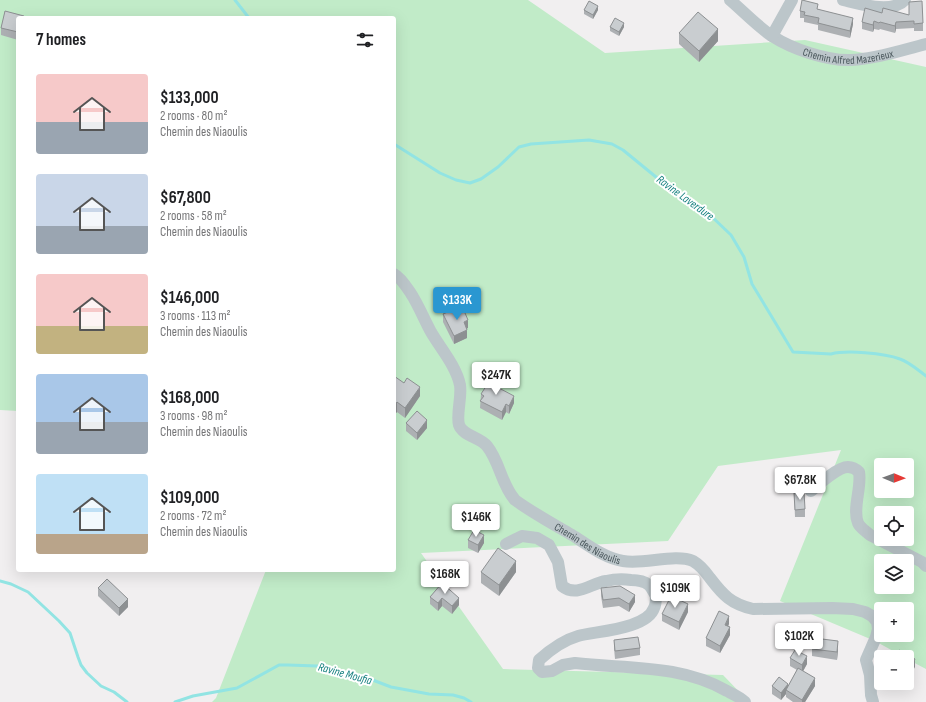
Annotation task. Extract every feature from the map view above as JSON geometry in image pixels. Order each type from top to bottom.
[{"type":"street","name":"Chemin Alfred Mazerieux","points":[[730,0],[772,36],[795,48],[825,57],[850,60],[876,57],[926,44]]},
{"type":"street","points":[[772,36],[792,0]]},
{"type":"street","points":[[843,0],[860,5],[888,7],[897,6],[905,0]]},
{"type":"street","name":"Chemin des Niaoulis","points":[[396,276],[410,292],[457,377],[461,396],[458,417],[460,426],[465,432],[487,445],[506,488],[515,500],[612,558],[632,562],[676,558],[684,558],[692,561],[700,566],[728,599],[744,607],[832,608],[854,609],[866,612],[877,622],[878,629],[866,660],[870,675],[871,695],[873,702]]},
{"type":"street","points":[[811,490],[840,469],[853,467],[859,472],[861,480],[857,511],[858,523],[870,534],[922,562],[926,566]]},
{"type":"street","name":"Chemin des Niaoulis","points":[[506,544],[522,536],[537,538],[549,545],[558,562],[562,586],[566,589],[576,590],[588,588],[604,581],[620,579],[640,580],[649,585],[656,596],[654,609],[647,617],[634,625],[577,637],[550,650],[539,660],[538,668],[542,672],[552,671],[563,665],[575,663],[666,670],[698,678],[721,688],[745,702]]},
{"type":"green space","points":[[0,0],[528,0],[605,53],[805,40],[926,67],[926,669],[914,663],[914,650],[891,650],[877,642],[914,642],[914,602],[874,602],[874,641],[780,601],[841,450],[718,466],[668,541],[421,553],[503,669],[723,675],[749,702],[212,702],[216,698],[265,572],[396,572],[396,16],[16,16],[16,411],[0,410]]},
{"type":"building","points":[[802,0],[818,4],[817,9],[853,18],[850,31],[818,23],[819,18],[804,15],[805,12],[800,11]]},
{"type":"building","points":[[589,1],[598,6],[593,15],[584,10]]},
{"type":"building","points":[[922,1],[923,23],[914,24],[914,21],[896,22],[895,26],[874,21],[873,25],[862,22],[865,8],[882,13],[883,8],[909,15],[909,2]]},
{"type":"building","points":[[5,11],[24,16],[16,16],[16,32],[1,28]]},
{"type":"building","points":[[698,12],[718,29],[699,51],[679,33]]},
{"type":"building","points":[[615,18],[624,23],[619,32],[610,27]]},
{"type":"building","points":[[462,306],[468,320],[464,322],[467,330],[454,336],[443,314]]},
{"type":"building","points":[[396,377],[404,383],[407,378],[420,387],[405,408],[397,402],[396,403]]},
{"type":"building","points":[[492,377],[500,382],[497,387],[514,396],[509,406],[506,404],[502,412],[480,401],[484,396],[481,394]]},
{"type":"building","points":[[417,411],[427,420],[417,433],[406,423]]},
{"type":"building","points":[[804,492],[805,509],[795,510],[794,493]]},
{"type":"building","points":[[474,530],[484,535],[478,545],[468,540]]},
{"type":"building","points":[[498,548],[516,561],[499,585],[481,572]]},
{"type":"building","points":[[107,579],[128,599],[119,608],[98,588]]},
{"type":"building","points":[[442,583],[459,598],[452,606],[442,598],[438,603],[430,597]]},
{"type":"building","points":[[620,586],[635,595],[629,604],[619,598],[603,600],[601,588]]},
{"type":"building","points":[[671,596],[688,604],[679,622],[662,614]]},
{"type":"building","points":[[719,611],[729,616],[725,625],[730,627],[720,646],[706,638]]},
{"type":"building","points":[[638,637],[640,648],[615,651],[614,640]]},
{"type":"building","points":[[814,638],[838,641],[837,652],[812,649]]},
{"type":"building","points":[[795,650],[807,656],[802,665],[790,658]]},
{"type":"building","points":[[798,668],[815,678],[802,700],[786,690]]},
{"type":"building","points":[[779,677],[788,684],[781,693],[772,686]]},
{"type":"waterway","name":"Ravine Laverdure","points":[[235,0],[247,16]]},
{"type":"waterway","name":"Ravine Laverdure","points":[[396,145],[440,173],[456,180],[470,183],[481,179],[498,167],[519,147],[531,144],[589,140],[612,144],[623,150],[678,195],[709,214],[731,235],[744,257],[752,284],[793,352],[831,354],[855,352],[885,355],[903,360],[926,376]]},
{"type":"waterway","name":"Ravine Moufia","points":[[0,581],[11,584],[28,592],[59,621],[70,633],[81,665],[87,673],[101,686],[114,692],[127,702]]},
{"type":"waterway","name":"Ravine Moufia","points":[[175,702],[193,696],[237,688],[279,665],[317,666],[370,679],[391,687],[429,694],[453,695],[471,702]]}]
